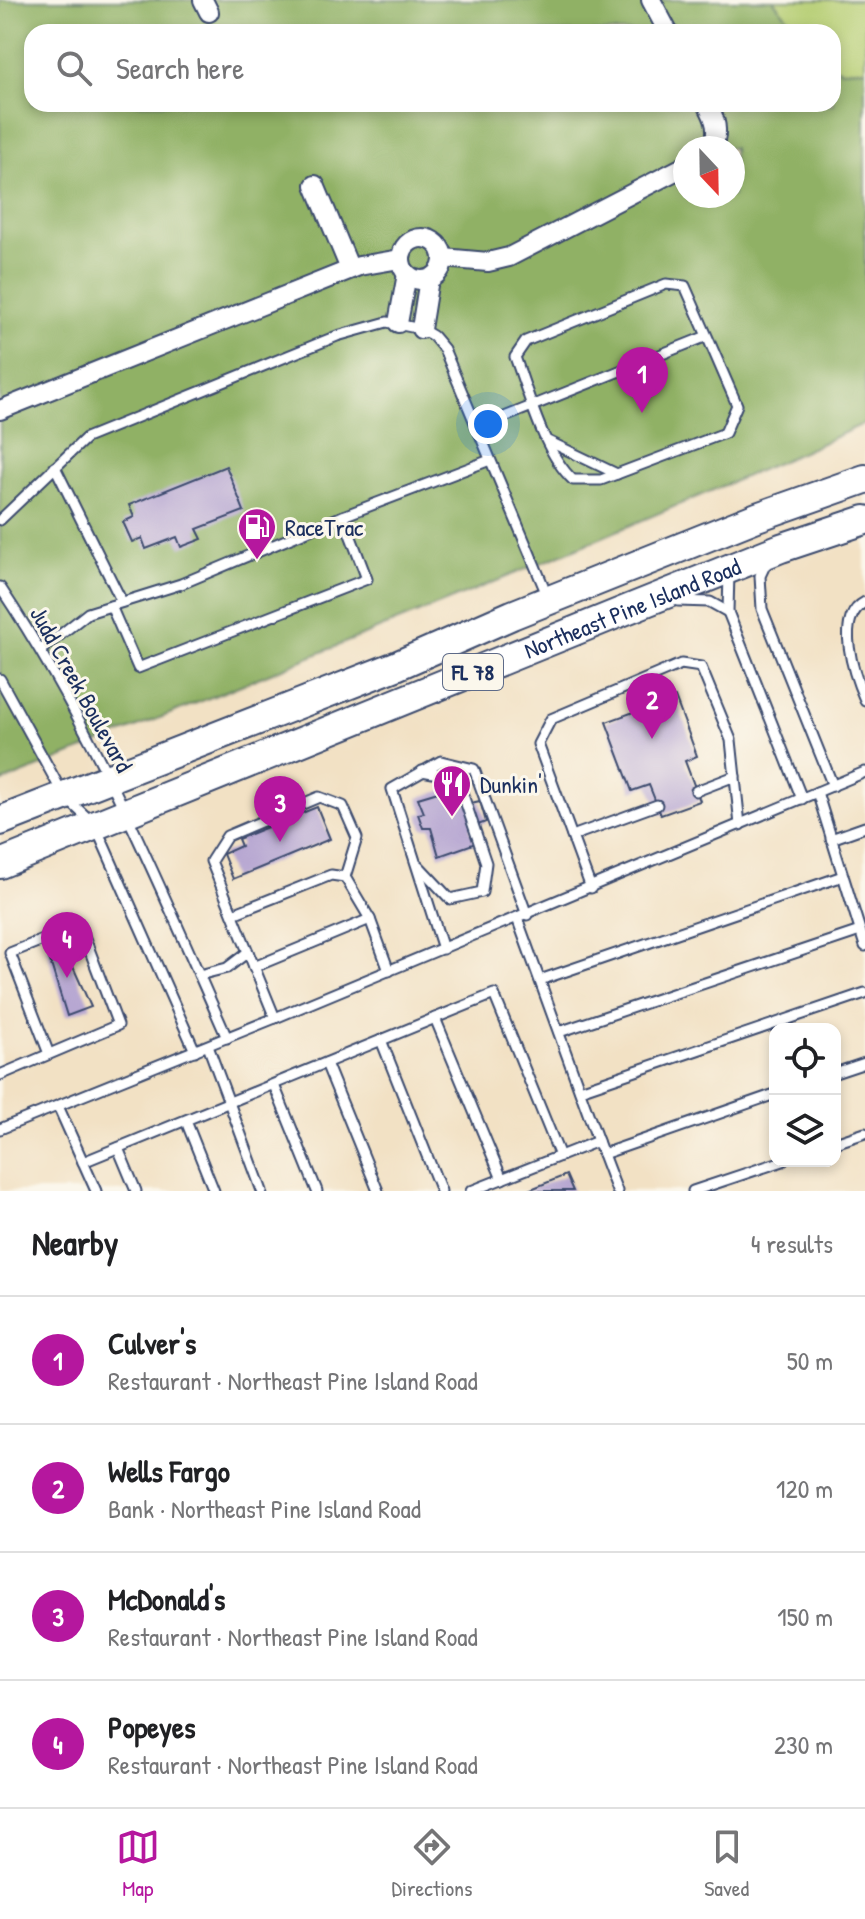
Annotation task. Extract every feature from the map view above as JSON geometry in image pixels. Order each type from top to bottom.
[{"type":"main road","name":"Northeast Pine Island Road","points":[[0,821],[396,666],[549,600],[757,517],[865,479]]},
{"type":"main road","points":[[729,569],[733,554],[743,541],[768,526],[865,489]]},
{"type":"main road","name":"Northeast Pine Island Road","points":[[0,864],[773,551],[865,520]]},
{"type":"street","points":[[651,0],[664,24]]},
{"type":"street","points":[[711,112],[717,122],[717,136]]},
{"type":"street","points":[[443,258],[488,262],[509,257],[673,172]]},
{"type":"street","points":[[315,185],[350,269]]},
{"type":"street","points":[[0,410],[350,269],[379,261],[404,266],[415,279],[429,279],[439,271],[443,258],[437,245],[424,238],[410,241],[402,252],[404,266],[398,323]]},
{"type":"street","points":[[421,329],[429,279]]},
{"type":"lane","points":[[666,284],[685,286],[737,405],[725,433],[601,480],[573,480],[560,467],[534,405],[515,357],[526,341],[666,284]]},
{"type":"lane","points":[[0,520],[86,438],[337,336],[387,322],[398,323],[421,329],[433,336],[444,349],[549,600]]},
{"type":"lane","points":[[477,428],[707,336]]},
{"type":"lane","points":[[548,441],[617,474]]},
{"type":"lane","points":[[41,650],[88,613],[181,584],[343,516],[490,460]]},
{"type":"lane","points":[[55,467],[122,602]]},
{"type":"lane","points":[[111,606],[138,668],[353,585],[367,579],[343,516]]},
{"type":"lane","points":[[773,551],[760,576],[762,609],[833,786]]},
{"type":"lane","points":[[729,569],[728,612],[802,799]]},
{"type":"lane","name":"Judd Creek Boulevard","points":[[0,587],[41,650],[127,812],[227,1038]]},
{"type":"lane","points":[[631,608],[686,600],[710,602],[728,612]]},
{"type":"lane","points":[[865,602],[857,606],[850,622],[847,642],[865,700]]},
{"type":"lane","points":[[591,888],[538,744],[551,719],[681,664],[701,667],[731,740],[740,825]]},
{"type":"lane","points":[[0,679],[64,796],[95,825],[195,1051]]},
{"type":"lane","points":[[443,949],[392,789],[441,761],[474,769],[540,980],[617,1191]]},
{"type":"lane","points":[[416,863],[450,899],[482,892],[486,863],[461,789],[449,776],[422,771]]},
{"type":"lane","points":[[0,1129],[591,888],[865,772]]},
{"type":"lane","points":[[696,791],[735,776]]},
{"type":"lane","points":[[817,792],[865,946]]},
{"type":"lane","points":[[275,1018],[211,861],[227,836],[319,797],[343,806],[357,838],[345,877],[370,919],[389,971]]},
{"type":"lane","points":[[572,836],[657,805]]},
{"type":"lane","points":[[831,839],[865,827]]},
{"type":"lane","points":[[233,914],[331,875],[345,877]]},
{"type":"lane","points":[[540,980],[843,876]]},
{"type":"lane","points":[[254,967],[370,919]]},
{"type":"lane","points":[[0,1075],[118,1025],[80,925],[10,953],[49,1054]]},
{"type":"lane","points":[[559,1032],[860,931]]},
{"type":"lane","points":[[199,975],[227,968],[248,952]]},
{"type":"lane","points":[[580,1090],[865,993]]},
{"type":"lane","points":[[83,1162],[494,994],[560,1156]]},
{"type":"lane","points":[[435,1018],[502,1179]]},
{"type":"lane","points":[[381,1040],[441,1191]]},
{"type":"lane","points":[[208,1046],[262,1191]]},
{"type":"lane","points":[[326,1063],[378,1191]]},
{"type":"lane","points":[[841,1071],[865,1063]]},
{"type":"lane","points":[[274,1085],[317,1191]]},
{"type":"lane","points":[[603,1154],[772,1095]]},
{"type":"lane","points":[[58,1106],[96,1191]]},
{"type":"lane","points":[[186,1121],[214,1191]]},
{"type":"lane","points":[[841,1141],[865,1133]]},
{"type":"lane","points":[[471,1191],[598,1141]]},
{"type":"lane","points":[[118,1148],[136,1191]]},
{"type":"lane","points":[[693,1191],[769,1166]]},
{"type":"green space","points":[[0,0],[773,0],[792,24],[24,24],[24,112],[841,112],[841,70],[865,69],[865,423],[558,556],[0,783]]},
{"type":"green space","points":[[773,0],[865,0],[865,69],[841,70],[841,24],[792,24]]},
{"type":"building","points":[[226,466],[244,511],[197,529],[202,539],[181,547],[177,537],[146,549],[142,538],[132,542],[123,522],[134,517],[129,505]]},
{"type":"building","points":[[675,697],[697,756],[685,761],[700,801],[661,815],[649,785],[632,791],[606,722]]},
{"type":"building","name":"Dunkin'","points":[[458,786],[466,804],[480,801],[486,822],[470,828],[476,843],[439,856],[431,828],[423,828],[418,814],[424,813],[418,798]]},
{"type":"building","points":[[317,807],[330,839],[233,879],[223,854],[241,846],[238,839]]},
{"type":"building","points":[[62,942],[91,1007],[67,1016],[46,948]]},
{"type":"building","points":[[566,1175],[573,1191],[526,1191]]},
{"type":"place","name":"Culver's","points":[[642,413]]},
{"type":"place","name":"RaceTrac","points":[[257,561]]},
{"type":"place","name":"Wells Fargo","points":[[652,739]]},
{"type":"place","name":"Dunkin'","points":[[452,818]]},
{"type":"place","name":"McDonald's","points":[[280,842]]},
{"type":"place","name":"Popeyes","points":[[67,978]]}]
